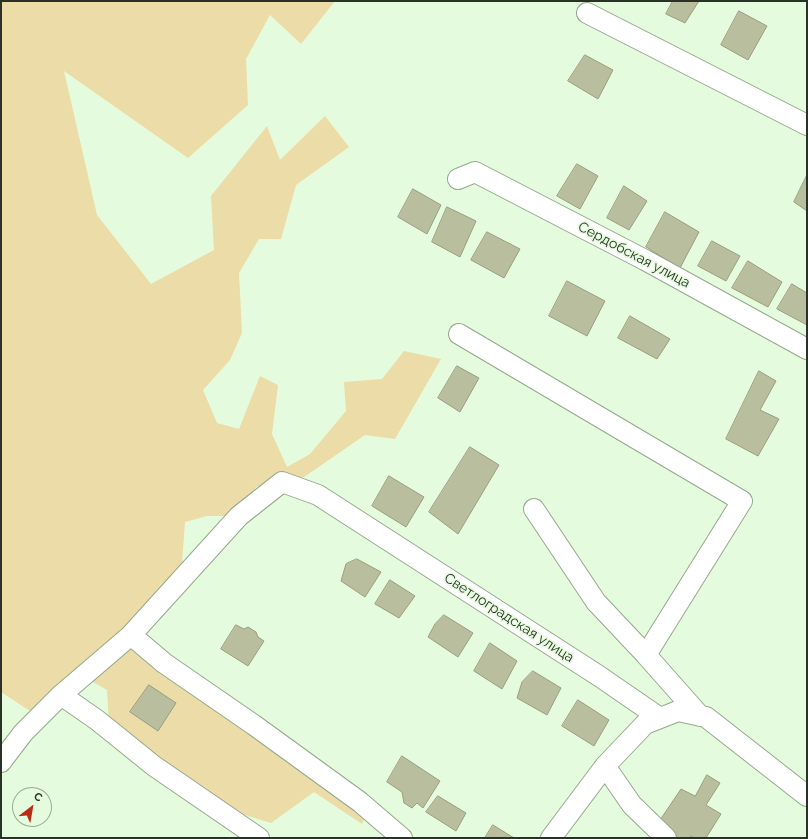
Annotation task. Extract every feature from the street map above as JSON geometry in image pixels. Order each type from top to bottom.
[{"type":"street","points":[[587,12],[807,125]]},
{"type":"street","name":"Сердобская улица","points":[[458,180],[476,172],[645,260],[807,349]]},
{"type":"street","points":[[459,334],[742,501],[646,655]]},
{"type":"street","name":"Светлоградская улица","points":[[132,635],[240,516],[282,482],[318,495],[599,676],[660,718]]},
{"type":"street","points":[[534,509],[596,602],[646,655],[700,716]]},
{"type":"street","points":[[1,762],[23,733],[61,695],[132,635],[164,663],[254,724],[360,802],[402,838]]},
{"type":"street","points":[[61,695],[97,720],[154,766],[259,838]]},
{"type":"street","points":[[551,838],[605,766],[645,724],[678,711],[706,717],[807,796]]},
{"type":"street","points":[[605,766],[616,784],[632,805],[666,838]]},
{"type":"shaded area","points":[[1,1],[335,1],[301,44],[270,15],[246,59],[248,105],[188,158],[64,71],[97,215],[151,284],[214,250],[211,196],[267,126],[280,160],[325,116],[349,147],[296,185],[281,239],[259,239],[239,273],[242,333],[230,360],[203,390],[217,423],[239,429],[260,376],[278,385],[272,434],[287,467],[310,454],[346,411],[344,382],[382,379],[404,351],[441,359],[395,439],[365,435],[304,477],[256,487],[239,516],[207,516],[185,522],[182,563],[120,642],[370,809],[362,824],[314,792],[271,823],[229,810],[109,723],[107,690],[86,678],[45,721],[1,692]]},
{"type":"building","points":[[673,1],[699,1],[685,23],[666,14]]},
{"type":"building","points":[[739,11],[767,26],[748,60],[721,45]]},
{"type":"building","points":[[585,55],[613,70],[598,99],[568,81]]},
{"type":"building","points":[[577,164],[598,176],[580,209],[557,196]]},
{"type":"building","points":[[807,175],[807,211],[794,202]]},
{"type":"building","points":[[624,186],[647,201],[629,230],[607,218]]},
{"type":"building","points":[[413,189],[441,205],[427,234],[398,217]]},
{"type":"building","points":[[447,207],[476,221],[460,257],[432,242]]},
{"type":"building","points":[[665,212],[699,232],[680,268],[646,247]]},
{"type":"building","points":[[487,232],[520,249],[504,278],[471,260]]},
{"type":"building","points":[[712,241],[740,256],[726,281],[698,266]]},
{"type":"building","points":[[748,261],[782,282],[768,307],[732,288]]},
{"type":"building","points":[[567,281],[605,301],[587,336],[549,316]]},
{"type":"building","points":[[792,284],[807,293],[807,325],[777,309]]},
{"type":"building","points":[[630,316],[670,339],[657,359],[618,338]]},
{"type":"building","points":[[457,366],[479,378],[460,412],[438,398]]},
{"type":"building","points":[[759,371],[776,381],[760,410],[779,419],[758,456],[726,439]]},
{"type":"building","points":[[470,447],[499,465],[458,534],[429,512]]},
{"type":"building","points":[[389,476],[424,497],[406,527],[372,506]]},
{"type":"building","points":[[357,559],[381,572],[365,597],[341,581],[346,564]]},
{"type":"building","points":[[390,580],[415,596],[399,618],[375,604]]},
{"type":"building","points":[[444,615],[473,633],[458,657],[428,637],[435,624]]},
{"type":"building","points":[[236,625],[244,629],[248,627],[256,632],[258,637],[264,641],[248,666],[221,649]]},
{"type":"building","points":[[490,643],[517,661],[502,689],[474,671]]},
{"type":"building","points":[[533,671],[561,688],[547,715],[517,698],[522,682]]},
{"type":"building","points":[[149,685],[176,703],[158,731],[130,712]]},
{"type":"building","points":[[578,700],[609,720],[594,746],[562,726]]},
{"type":"building","points":[[402,756],[440,781],[423,808],[417,803],[412,808],[404,803],[402,792],[387,782]]},
{"type":"building","points":[[707,775],[720,783],[706,805],[721,814],[706,838],[694,838],[691,836],[689,838],[677,838],[658,823],[681,789],[695,796]]},
{"type":"building","points":[[438,796],[466,813],[456,831],[426,812]]},
{"type":"building","points":[[493,825],[514,838],[485,838]]}]
